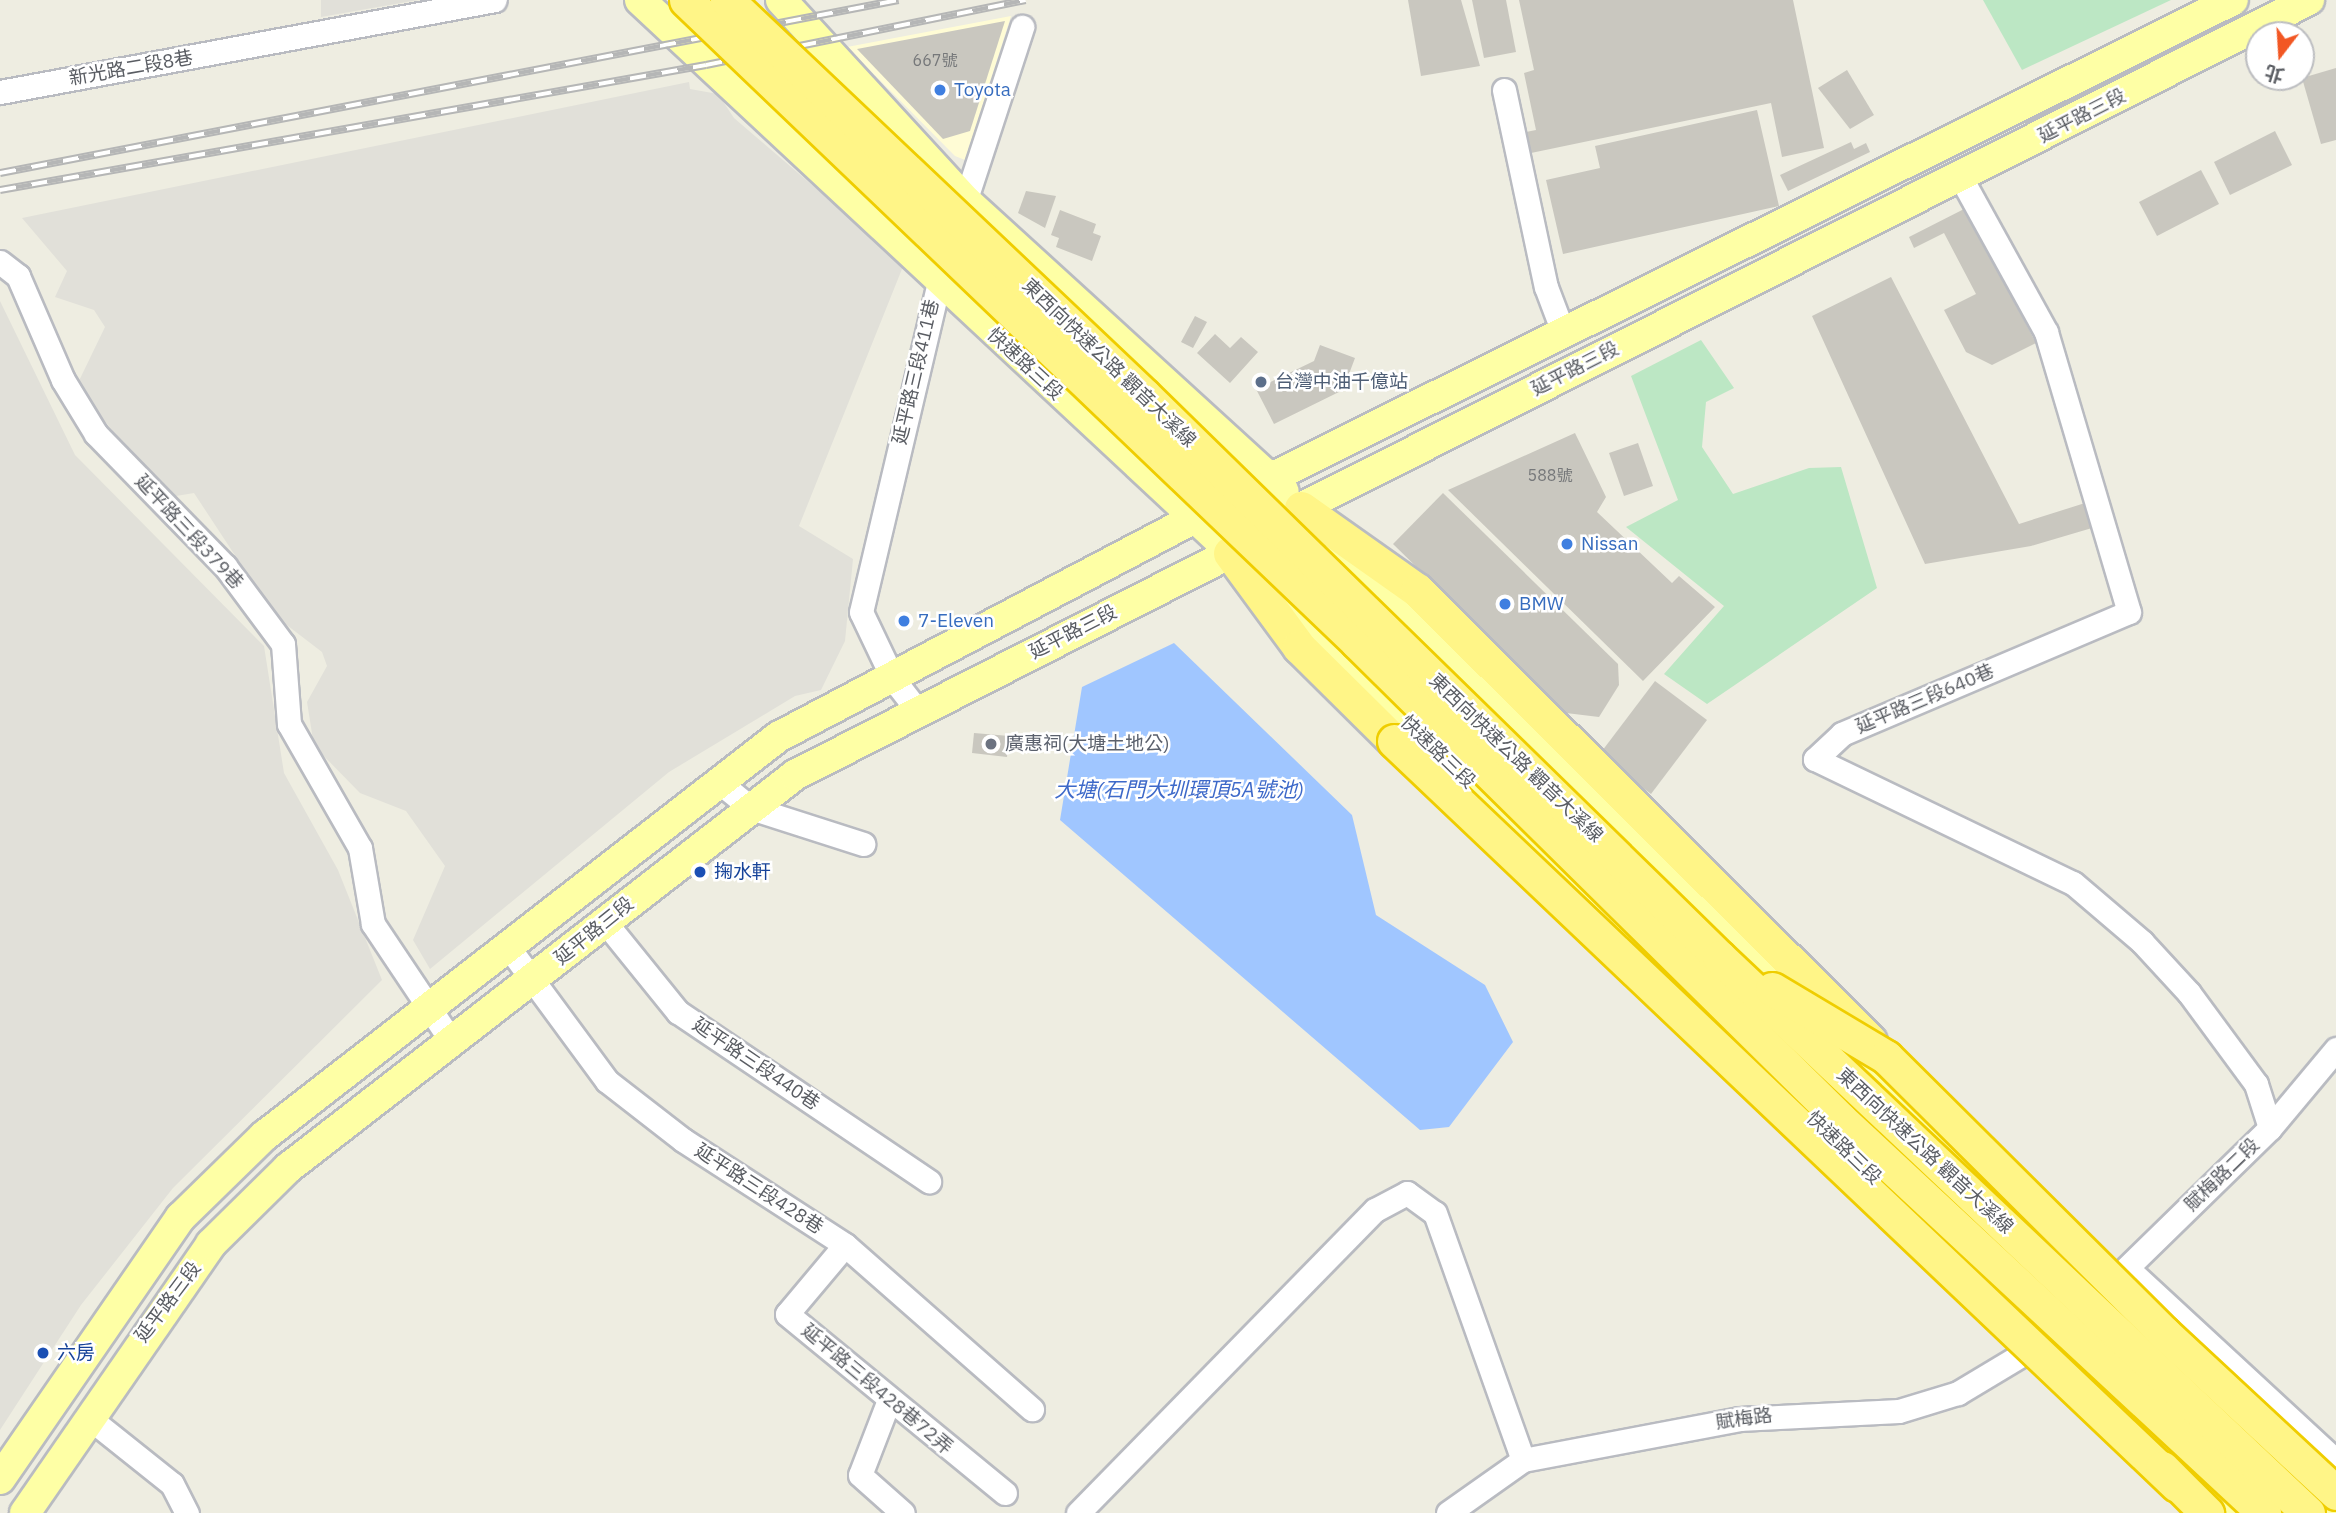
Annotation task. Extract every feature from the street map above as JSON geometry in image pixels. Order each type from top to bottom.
[{"type":"highway","name":"東西向快速公路 觀音大溪線","points":[[686,0],[1366,652],[1840,1119],[2264,1513]]},
{"type":"highway","name":"東西向快速公路 觀音大溪線","points":[[727,0],[1144,395],[1719,957],[2308,1513]]},
{"type":"highway","points":[[1301,508],[1380,558],[1477,648],[2164,1333],[2336,1493]]},
{"type":"highway","points":[[1230,553],[1299,647],[1394,741],[2180,1499],[2207,1513]]},
{"type":"highway","points":[[1719,957],[1886,1057]]},
{"type":"highway","points":[[1840,1119],[2180,1499]]},
{"type":"main road","name":"快速路三段","points":[[640,0],[937,283],[1197,521],[2031,1348],[2228,1513]]},
{"type":"main road","points":[[781,0],[966,201],[1271,478],[2101,1293],[2335,1513]]},
{"type":"main road","name":"延平路三段","points":[[0,1479],[181,1217],[264,1136],[426,1007],[509,948],[778,737],[1197,521],[1271,478],[2233,0]]},
{"type":"main road","name":"延平路三段","points":[[25,1513],[88,1417],[211,1244],[288,1168],[450,1039],[530,982],[795,775],[1230,553],[1301,508],[1577,367],[1863,228],[2309,0]]},
{"type":"main road","points":[[1846,191],[1863,228]]},
{"type":"main road","points":[[1563,332],[1577,367]]},
{"type":"street","name":"新光路二段8巷","points":[[0,92],[495,0]]},
{"type":"street","name":"延平路三段411巷","points":[[918,711],[893,679],[861,612],[937,283],[1022,27]]},
{"type":"street","points":[[1504,90],[1546,287],[1563,332]]},
{"type":"street","name":"延平路三段640巷","points":[[1961,178],[2046,332],[2129,612],[1842,734],[1815,759],[2073,883],[2142,942],[2189,993],[2256,1084],[2270,1128]]},
{"type":"street","name":"延平路三段379巷","points":[[0,262],[18,276],[63,380],[96,434],[225,566],[283,644],[289,724],[360,848],[373,924],[426,1007],[450,1039]]},
{"type":"street","points":[[1043,380],[1106,329]]},
{"type":"street","points":[[719,782],[751,808],[863,844]]},
{"type":"street","name":"延平路三段440巷","points":[[605,922],[678,1012],[929,1181]]},
{"type":"street","name":"延平路三段428巷","points":[[509,948],[530,982],[607,1081],[683,1140],[845,1245],[1032,1409]]},
{"type":"street","name":"賦梅路二段","points":[[2101,1293],[2270,1128],[2336,1049]]},
{"type":"street","points":[[1078,1513],[1375,1210],[1407,1193],[1435,1213],[1523,1460]]},
{"type":"street","name":"延平路三段428巷72弄","points":[[845,1245],[787,1314],[1005,1493]]},
{"type":"street","points":[[2127,1268],[2336,1461]]},
{"type":"street","name":"賦梅路","points":[[1448,1513],[1523,1460],[1739,1419],[1899,1411],[1958,1393],[2031,1348]]},
{"type":"street","name":"快速路三段","points":[[2031,1348],[2180,1499]]},
{"type":"street","points":[[889,1400],[860,1475],[903,1513]]},
{"type":"street","points":[[88,1417],[172,1484],[187,1513]]},
{"type":"shaded area","points":[[321,0],[418,0],[321,17]]},
{"type":"shaded area","name":"Toyota","points":[[1011,16],[965,160],[955,156],[847,47]]},
{"type":"shaded area","points":[[689,82],[690,89],[718,94],[734,118],[904,264],[799,526],[853,559],[845,641],[821,690],[795,696],[669,772],[430,969],[413,940],[445,866],[406,811],[360,793],[314,746],[307,702],[327,666],[322,652],[275,616],[194,493],[176,496],[161,488],[76,387],[105,327],[94,310],[55,297],[67,271],[22,218]]},
{"type":"shaded area","points":[[0,301],[75,455],[264,646],[284,773],[338,870],[382,980],[173,1188],[81,1305],[0,1430]]},
{"type":"green space","points":[[1983,0],[2171,0],[2022,70]]},
{"type":"green space","points":[[1701,340],[1734,388],[1706,402],[1702,447],[1733,494],[1809,468],[1841,467],[1877,588],[1707,704],[1664,674],[1724,606],[1626,527],[1678,500],[1631,376]]},
{"type":"water","name":"大塘(石門大圳環頂5A號池)","points":[[1174,643],[1352,815],[1376,915],[1485,985],[1513,1042],[1449,1127],[1420,1130],[1060,820],[1082,687]]},
{"type":"building","points":[[1408,0],[1461,0],[1480,66],[1421,76]]},
{"type":"building","points":[[1472,0],[1506,0],[1516,52],[1484,58]]},
{"type":"building","points":[[1519,0],[1793,0],[1824,148],[1782,157],[1771,103],[1531,153],[1526,132],[1536,130],[1524,73],[1534,70]]},
{"type":"building","name":"Toyota","points":[[1005,21],[970,131],[943,139],[857,49]]},
{"type":"building","points":[[2336,68],[2336,140],[2321,144],[2306,91],[2315,91],[2315,74]]},
{"type":"building","points":[[1847,70],[1874,115],[1850,129],[1818,88]]},
{"type":"building","points":[[1757,110],[1779,206],[1563,254],[1546,180],[1600,168],[1595,146]]},
{"type":"building","points":[[2275,131],[2292,165],[2230,195],[2214,162]]},
{"type":"building","points":[[1851,142],[1854,149],[1866,143],[1870,152],[1788,191],[1780,175]]},
{"type":"building","points":[[2201,170],[2219,204],[2157,236],[2139,202]]},
{"type":"building","points":[[1026,191],[1056,196],[1045,228],[1018,213]]},
{"type":"building","points":[[1966,208],[2036,343],[1992,365],[1966,352],[1944,310],[1976,294],[1944,233],[1914,248],[1909,237]]},
{"type":"building","points":[[1060,210],[1096,224],[1093,233],[1101,236],[1092,261],[1056,247],[1059,238],[1051,235]]},
{"type":"building","points":[[1891,277],[2019,524],[2085,503],[2092,528],[2031,546],[1925,564],[1812,316]]},
{"type":"building","points":[[1195,316],[1207,322],[1193,348],[1181,342]]},
{"type":"building","points":[[1215,334],[1230,348],[1241,337],[1258,352],[1230,383],[1197,353]]},
{"type":"building","points":[[1320,345],[1355,358],[1343,390],[1274,424],[1256,389],[1314,361]]},
{"type":"building","name":"Nissan","points":[[1575,433],[1606,497],[1597,512],[1672,583],[1679,576],[1715,607],[1643,681],[1448,490]]},
{"type":"building","points":[[1638,443],[1653,486],[1624,496],[1609,453]]},
{"type":"building","name":"BMW","points":[[1443,493],[1618,664],[1619,685],[1599,717],[1566,713],[1393,544]]},
{"type":"building","points":[[1655,681],[1707,720],[1651,794],[1599,755]]},
{"type":"building","name":"廣惠祠(大塘土地公)","points":[[974,733],[1009,736],[1007,757],[972,753]]},
{"type":"railway","points":[[0,173],[898,0]]},
{"type":"railway","points":[[0,190],[706,65],[1025,0]]},
{"type":"place","name":"Toyota","points":[[940,90]]},
{"type":"place","name":"台灣中油千億站","points":[[1261,382]]},
{"type":"place","name":"Nissan","points":[[1567,544]]},
{"type":"place","name":"BMW","points":[[1505,604]]},
{"type":"place","name":"7-Eleven","points":[[904,621]]},
{"type":"place","name":"廣惠祠(大塘土地公)","points":[[991,744]]},
{"type":"place","name":"掬水軒","points":[[700,872]]},
{"type":"place","name":"六房","points":[[43,1353]]}]
